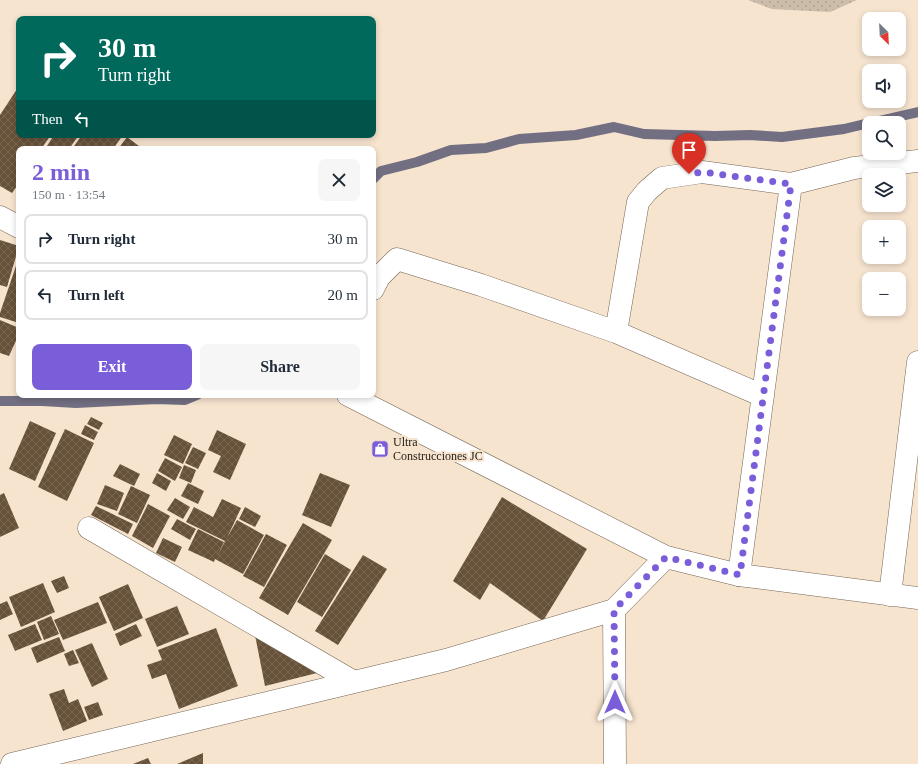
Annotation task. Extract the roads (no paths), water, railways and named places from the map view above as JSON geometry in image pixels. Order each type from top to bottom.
[{"type":"street","points":[[616,332],[638,202],[647,191],[662,178],[702,172],[791,184],[854,168],[918,161]]},
{"type":"street","points":[[740,575],[791,184]]},
{"type":"street","points":[[0,217],[16,225]]},
{"type":"street","points":[[376,281],[378,277],[397,259],[481,285],[616,332],[763,396]]},
{"type":"street","points":[[890,595],[918,362]]},
{"type":"street","points":[[354,398],[666,557],[740,575],[918,598]]},
{"type":"street","points":[[89,528],[354,682]]},
{"type":"street","points":[[12,764],[446,660],[614,610],[666,557]]},
{"type":"street","points":[[614,610],[615,764]]},
{"type":"waterway","points":[[901,116],[918,112]]},
{"type":"waterway","points":[[376,176],[381,171],[417,162],[451,150],[486,148],[519,139],[576,135],[614,127],[644,134],[715,136],[750,135],[782,137],[844,129],[862,125]]},
{"type":"waterway","points":[[0,401],[76,403],[156,399],[185,400],[190,398]]},
{"type":"place","name":"Ultra Construcciones JC","points":[[380,449]]}]
